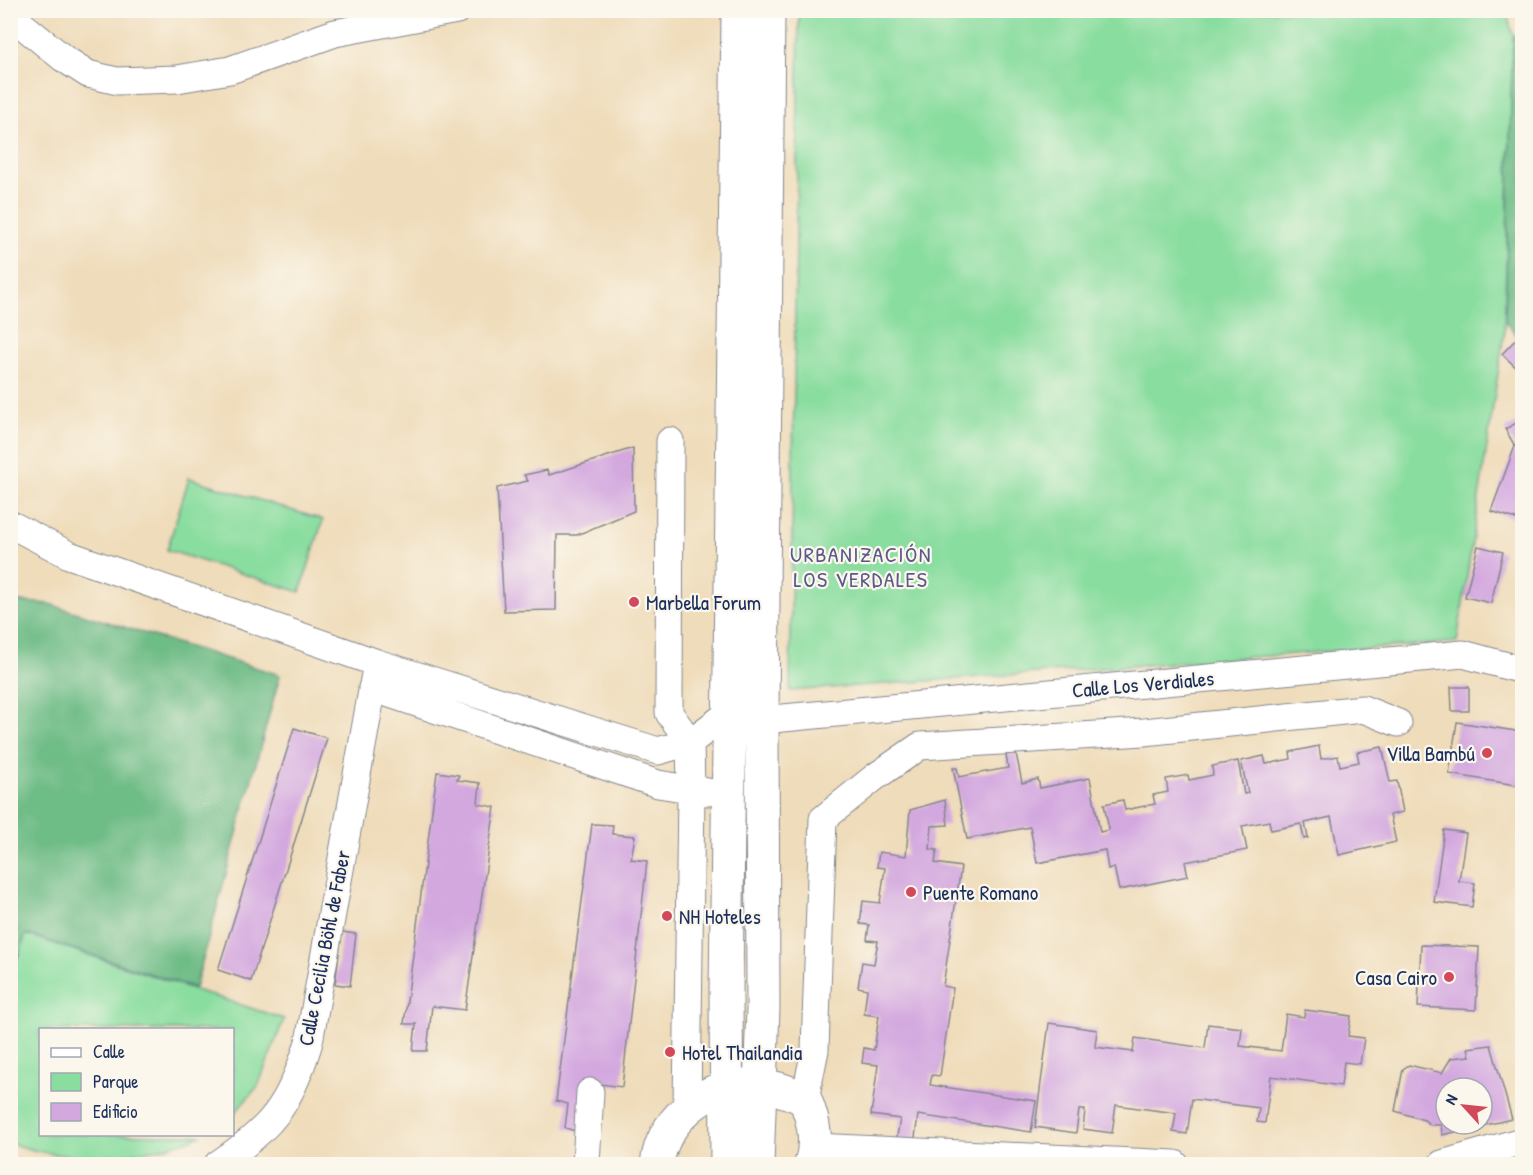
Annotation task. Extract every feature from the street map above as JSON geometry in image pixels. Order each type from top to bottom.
[{"type":"main road","points":[[738,10],[728,792],[743,1086],[757,1164]]},
{"type":"main road","points":[[727,1164],[743,1086],[763,1009],[762,720],[768,10]]},
{"type":"main road","points":[[654,1162],[675,1122],[687,1108],[700,1098],[743,1086],[787,1091],[805,1099],[813,1121],[814,1156]]},
{"type":"street","points":[[10,15],[63,58],[88,74],[117,81],[177,79],[230,70],[335,33],[457,10]]},
{"type":"street","points":[[670,441],[669,713],[690,741],[687,1108]]},
{"type":"street","points":[[10,524],[69,555],[373,684],[658,784],[691,790],[728,792]]},
{"type":"street","name":"Calle Los Verdiales","points":[[762,720],[1463,654],[1522,670]]},
{"type":"street","points":[[373,684],[658,751],[690,741],[729,713]]},
{"type":"street","name":"Calle Cecilia Böhl de Faber","points":[[218,1164],[247,1145],[275,1118],[299,1073],[309,1042],[373,684]]},
{"type":"street","points":[[805,1099],[815,1050],[823,819],[875,777],[920,746],[1144,732],[1363,709],[1398,723]]},
{"type":"street","points":[[586,1164],[590,1092]]},
{"type":"street","points":[[1442,1164],[1522,1141]]},
{"type":"street","points":[[814,1156],[1175,1164]]},
{"type":"green space","points":[[799,11],[1506,11],[1513,35],[1504,334],[1457,642],[790,691]]},
{"type":"green space","points":[[1513,35],[1522,38],[1522,340],[1505,322]]},
{"type":"green space","points":[[189,478],[323,520],[300,592],[167,550]]},
{"type":"green space","points":[[10,601],[49,604],[280,675],[195,988],[26,934],[19,954],[11,952]]},
{"type":"green space","points":[[25,934],[284,1019],[258,1086],[234,1114],[234,1028],[39,1028],[39,1136],[199,1136],[157,1149],[132,1153],[107,1156],[57,1154],[11,1143],[11,981]]},
{"type":"building","points":[[1518,337],[1522,342],[1522,373],[1502,354]]},
{"type":"building","points":[[1522,420],[1522,521],[1491,511],[1515,446],[1505,429]]},
{"type":"building","points":[[633,448],[634,511],[577,535],[557,535],[556,610],[504,611],[497,488],[528,481],[524,475],[547,470],[549,475]]},
{"type":"building","points":[[1478,546],[1503,552],[1491,603],[1465,597]]},
{"type":"building","points":[[1451,687],[1469,687],[1469,711],[1452,711]]},
{"type":"building","name":"Villa Bambú","points":[[1457,722],[1522,732],[1522,786],[1449,774]]},
{"type":"building","points":[[294,728],[327,738],[251,981],[218,970]]},
{"type":"building","points":[[1319,746],[1321,759],[1338,756],[1340,766],[1359,762],[1357,752],[1382,747],[1390,782],[1397,781],[1403,812],[1390,815],[1396,842],[1339,855],[1331,817],[1305,823],[1308,838],[1304,839],[1301,824],[1271,830],[1269,821],[1242,826],[1247,850],[1185,862],[1188,876],[1119,890],[1114,867],[1108,869],[1105,850],[1037,863],[1030,827],[967,839],[953,768],[957,768],[959,777],[1008,768],[1006,755],[1016,753],[1022,783],[1038,779],[1040,788],[1090,778],[1100,832],[1109,830],[1104,804],[1123,800],[1125,810],[1155,804],[1153,795],[1168,792],[1166,779],[1188,775],[1189,780],[1213,775],[1212,766],[1238,761],[1244,794],[1248,793],[1241,761],[1264,756],[1266,764],[1291,759],[1290,752]]},
{"type":"building","points":[[437,772],[459,775],[457,780],[480,783],[478,804],[495,807],[465,1010],[432,1006],[427,1051],[413,1051],[416,1024],[404,1024]]},
{"type":"building","points":[[945,800],[948,825],[932,826],[930,849],[937,850],[935,863],[961,867],[943,986],[953,988],[940,1076],[932,1075],[930,1085],[1036,1101],[1031,1132],[918,1115],[914,1145],[896,1142],[900,1119],[871,1115],[878,1065],[862,1063],[864,1048],[874,1050],[879,1016],[864,1014],[867,989],[858,987],[862,962],[874,964],[878,941],[867,940],[869,925],[860,924],[863,901],[880,903],[885,868],[877,867],[879,852],[906,856],[910,810]]},
{"type":"building","points":[[592,824],[613,825],[612,834],[635,836],[631,859],[647,861],[622,1087],[586,1082],[579,1132],[565,1128],[568,1104],[556,1101]]},
{"type":"building","points":[[1444,830],[1466,833],[1459,881],[1475,883],[1472,907],[1434,902]]},
{"type":"building","points":[[342,932],[356,934],[350,986],[335,984]]},
{"type":"building","name":"Casa Cairo","points":[[1421,945],[1479,947],[1476,1010],[1418,1007]]},
{"type":"building","points":[[10,952],[19,954],[11,980],[10,980]]},
{"type":"building","points":[[1305,1010],[1351,1016],[1348,1036],[1364,1038],[1360,1064],[1344,1062],[1341,1086],[1271,1076],[1265,1123],[1257,1122],[1259,1108],[1192,1099],[1187,1134],[1173,1132],[1176,1113],[1116,1105],[1112,1133],[1083,1129],[1085,1110],[1079,1110],[1076,1133],[1035,1127],[1049,1023],[1097,1030],[1095,1047],[1133,1052],[1135,1038],[1205,1048],[1208,1024],[1242,1028],[1240,1046],[1281,1051],[1286,1014],[1304,1017]]},
{"type":"building","points":[[1491,1045],[1512,1119],[1494,1123],[1494,1076],[1434,1076],[1434,1125],[1395,1111],[1403,1069],[1409,1065],[1442,1073],[1451,1058],[1470,1056],[1468,1048]]},
{"type":"place","name":"Marbella Forum","points":[[634,602]]},
{"type":"place","name":"Villa Bambú","points":[[1487,753]]},
{"type":"place","name":"Puente Romano","points":[[911,892]]},
{"type":"place","name":"NH Hoteles","points":[[667,916]]},
{"type":"place","name":"Casa Cairo","points":[[1449,977]]},
{"type":"place","name":"Hotel Thailandia","points":[[670,1052]]},
{"type":"district","name":"URBANIZACIÓN LOS VERDALES","points":[[861,566]]}]
